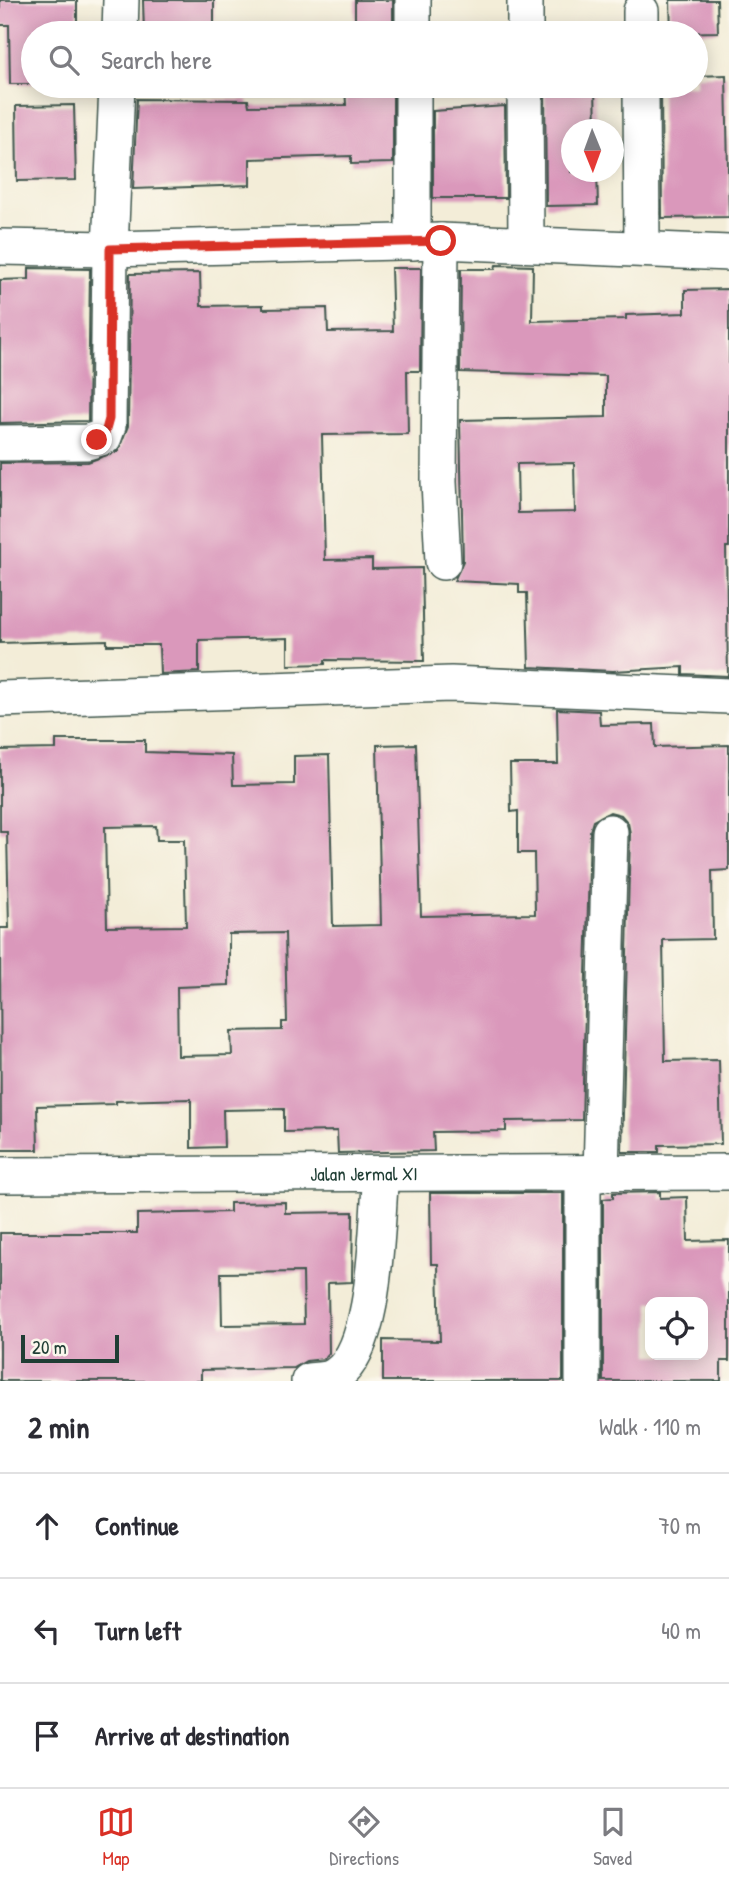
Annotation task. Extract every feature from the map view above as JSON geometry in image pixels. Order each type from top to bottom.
[{"type":"street","points":[[120,21],[121,0]]},
{"type":"street","points":[[413,0],[413,21]]},
{"type":"street","points":[[525,0],[525,21]]},
{"type":"street","points":[[0,443],[88,442],[104,437],[109,419],[110,249],[116,98]]},
{"type":"street","points":[[414,98],[427,242],[443,562]]},
{"type":"street","points":[[525,98],[526,243]]},
{"type":"street","points":[[641,98],[642,249]]},
{"type":"street","points":[[0,247],[110,249],[427,242],[526,243],[729,253]]},
{"type":"street","points":[[0,699],[450,684],[729,696]]},
{"type":"street","points":[[583,1381],[610,832]]},
{"type":"street","name":"Jalan Jermal XI","points":[[0,1175],[729,1172]]},
{"type":"street","points":[[309,1381],[337,1375],[353,1356],[364,1334],[381,1174]]},
{"type":"building","points":[[0,0],[77,0],[77,21],[21,21],[21,84],[10,84],[9,25],[0,25]]},
{"type":"building","points":[[143,0],[214,0],[214,21],[144,21]]},
{"type":"building","points":[[355,0],[393,0],[393,21],[355,21]]},
{"type":"building","points":[[670,0],[717,0],[718,32],[708,32],[708,21],[671,21]]},
{"type":"building","points":[[726,75],[729,217],[662,218],[661,98],[708,98],[708,76]]},
{"type":"building","points":[[346,98],[393,98],[393,163],[351,164],[351,156],[250,159],[250,185],[133,189],[137,99],[248,100],[249,106],[346,105]]},
{"type":"building","points":[[545,98],[595,98],[596,119],[561,119],[561,182],[597,182],[598,205],[546,206]]},
{"type":"building","points":[[74,105],[76,180],[17,181],[16,106]]},
{"type":"building","points":[[505,106],[506,198],[433,198],[433,111]]},
{"type":"building","points":[[496,265],[533,266],[532,321],[626,319],[626,315],[685,313],[685,290],[729,289],[729,547],[726,547],[728,676],[683,674],[683,667],[613,671],[529,667],[527,593],[519,593],[519,584],[454,581],[463,561],[460,420],[606,417],[606,376],[460,372],[461,269],[495,269]],"holes":[[[574,463],[575,512],[518,513],[517,464]]]},
{"type":"building","points":[[29,268],[90,269],[88,421],[0,423],[0,280],[29,279]]},
{"type":"building","points":[[391,268],[421,268],[420,371],[407,371],[408,434],[322,435],[325,560],[372,559],[372,569],[422,568],[424,661],[325,660],[325,664],[288,665],[288,638],[199,640],[199,672],[160,674],[159,645],[107,645],[107,640],[0,643],[0,463],[88,462],[118,451],[128,426],[130,274],[200,273],[201,306],[327,308],[328,332],[393,331]]},
{"type":"building","points":[[557,709],[599,711],[600,725],[654,724],[655,747],[729,745],[729,870],[712,871],[713,939],[663,940],[665,1061],[719,1060],[721,1144],[659,1145],[659,1152],[622,1152],[630,833],[628,823],[621,815],[610,812],[593,821],[590,831],[582,1120],[506,1121],[506,1131],[433,1132],[434,1151],[338,1153],[337,1131],[284,1132],[284,1109],[223,1110],[224,1147],[191,1148],[191,1099],[116,1101],[116,1104],[37,1106],[38,1150],[1,1150],[0,928],[9,928],[7,832],[0,832],[0,750],[56,749],[56,740],[145,740],[145,752],[232,755],[233,785],[294,784],[294,756],[329,755],[333,926],[381,925],[377,745],[416,744],[421,916],[535,914],[534,853],[518,853],[518,811],[511,812],[510,764],[558,764]],"holes":[[[156,826],[157,840],[184,840],[186,926],[107,927],[105,827]],[[285,933],[287,1022],[282,1022],[282,1030],[231,1031],[232,1055],[178,1056],[177,987],[229,985],[229,934]]]},
{"type":"building","points":[[660,1192],[660,1198],[687,1197],[688,1241],[729,1240],[729,1361],[721,1361],[721,1381],[603,1381],[603,1199],[613,1198],[613,1193]]},
{"type":"building","points":[[430,1193],[563,1193],[563,1381],[383,1381],[383,1340],[440,1341],[438,1264],[431,1264]]},
{"type":"building","points":[[285,1202],[285,1213],[353,1212],[352,1282],[328,1283],[329,1353],[324,1359],[306,1361],[294,1368],[201,1370],[201,1381],[0,1381],[0,1233],[137,1233],[137,1214],[230,1212],[230,1203]],"holes":[[[303,1272],[304,1324],[222,1325],[221,1273]]]},
{"type":"route","points":[[97,440],[104,437],[109,419],[110,249],[441,241]]}]
